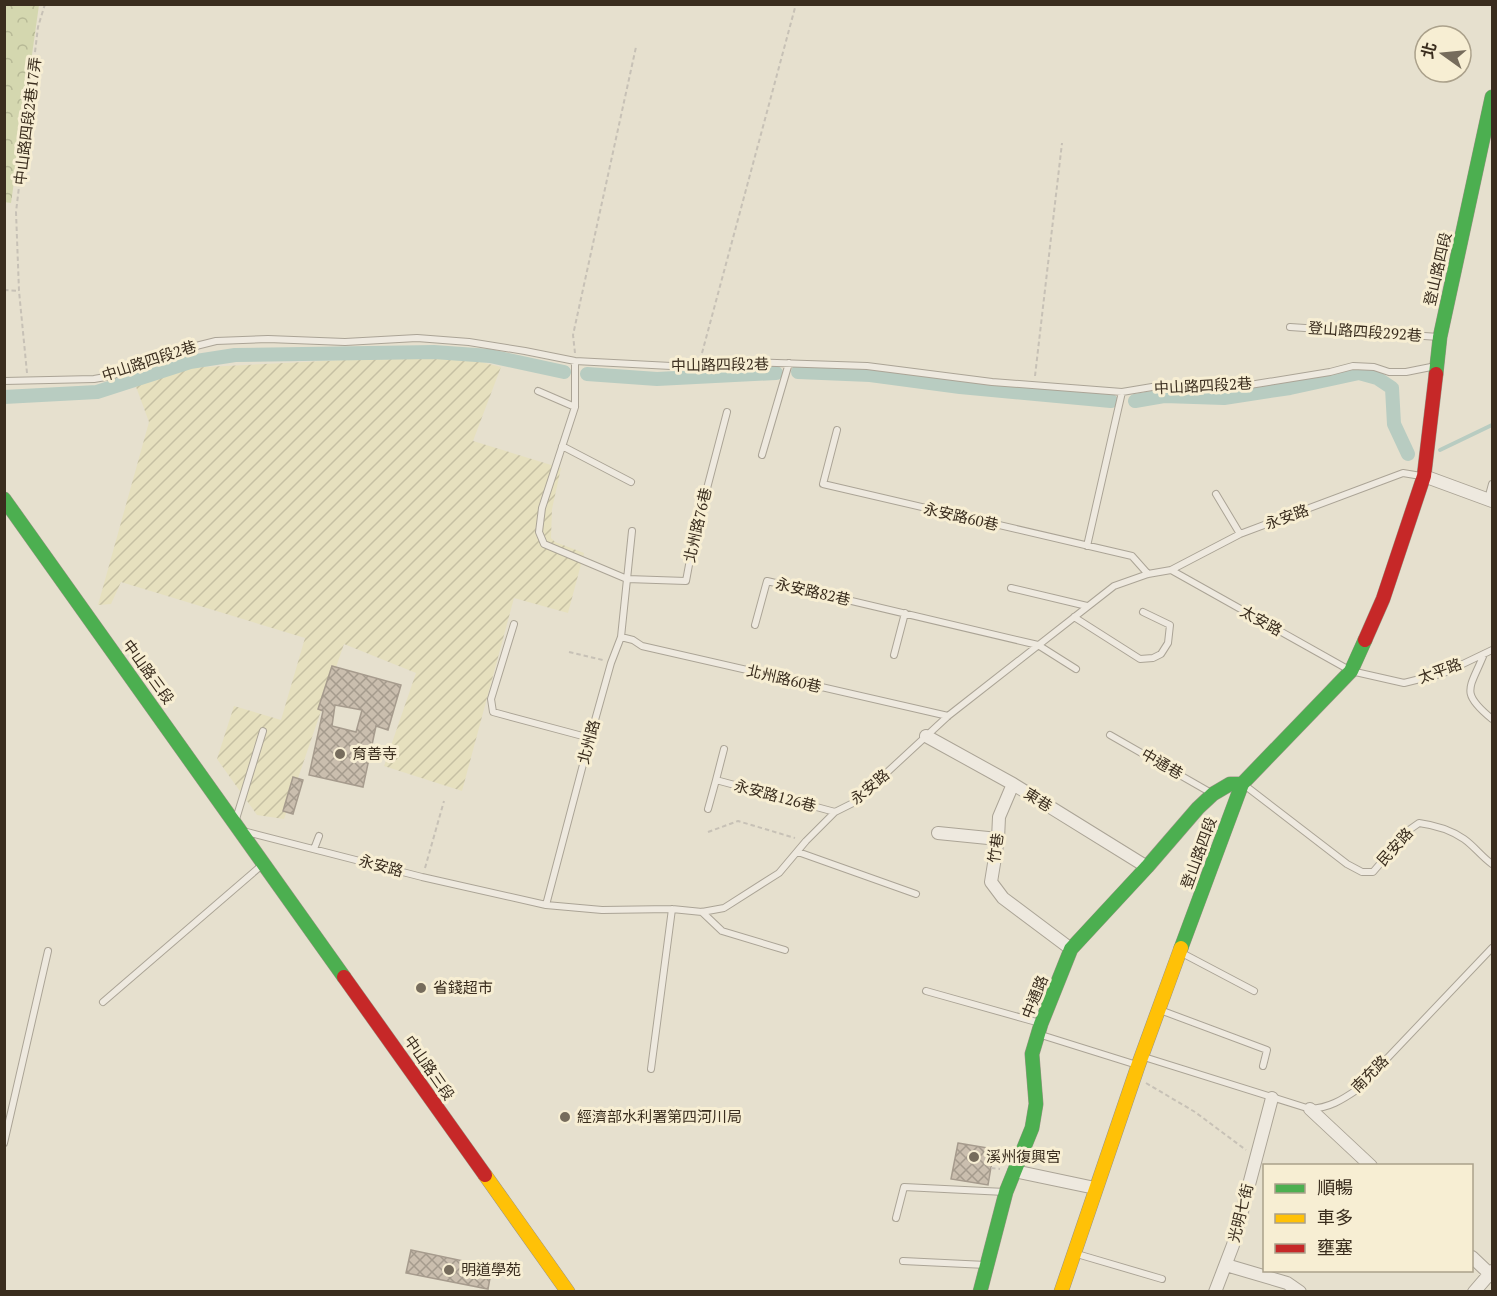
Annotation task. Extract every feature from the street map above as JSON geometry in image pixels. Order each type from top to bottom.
[{"type":"street","name":"登山路四段","points":[[1061,1292],[1138,1066],[1242,784],[1351,671],[1383,599],[1424,476],[1440,337],[1492,97]]},
{"type":"street","points":[[1424,476],[1490,500]]},
{"type":"street","name":"中山路三段","points":[[4,499],[568,1292]]},
{"type":"street","name":"東巷","points":[[926,736],[1013,784],[1147,867]]},
{"type":"street","name":"竹巷","points":[[1013,784],[999,818],[991,882],[1003,898],[1071,949]]},
{"type":"street","name":"中通路","points":[[980,1292],[1006,1192],[1008,1170],[1032,1128],[1036,1104],[1032,1054],[1039,1029],[1071,949],[1198,808],[1213,794],[1230,784],[1242,784]]},
{"type":"street","points":[[938,833],[998,839]]},
{"type":"street","name":"光明七街","points":[[1215,1292],[1233,1245],[1272,1098]]},
{"type":"street","points":[[1310,1109],[1369,1164]]},
{"type":"street","points":[[1008,1170],[1095,1188]]},
{"type":"street","points":[[1473,1258],[1492,1274],[1474,1292]]},
{"type":"street","points":[[1226,1266],[1287,1282],[1300,1292]]},
{"type":"lane","name":"登山路四段292巷","points":[[1290,327],[1440,337]]},
{"type":"lane","name":"中山路四段2巷","points":[[4,381],[94,379],[111,376],[186,348],[216,341],[268,339],[345,342],[427,339],[514,349],[575,361],[671,366],[717,362],[867,366],[992,382],[1122,392],[1164,386],[1231,388],[1330,372],[1353,366],[1374,367],[1389,372],[1406,372],[1437,366]]},
{"type":"lane","points":[[575,361],[575,407],[542,508],[538,532],[544,544],[627,579]]},
{"type":"lane","points":[[762,454],[789,363]]},
{"type":"lane","points":[[538,391],[575,407]]},
{"type":"lane","points":[[1087,546],[1122,392]]},
{"type":"lane","name":"北州路76巷","points":[[627,579],[686,581],[694,538],[727,412]]},
{"type":"lane","name":"永安路60巷","points":[[837,430],[822,484],[1132,556],[1148,574]]},
{"type":"lane","points":[[562,446],[631,482]]},
{"type":"lane","name":"永安路","points":[[238,827],[422,877],[546,905],[603,910],[672,909],[702,912],[724,908],[753,892],[779,873],[835,812],[855,802],[948,716],[1114,586],[1148,574],[1171,570],[1240,534],[1403,473],[1424,476]]},
{"type":"lane","points":[[1490,500],[1492,484]]},
{"type":"lane","points":[[1216,494],[1240,534]]},
{"type":"lane","name":"北州路","points":[[546,905],[590,738],[611,663],[621,637],[632,531]]},
{"type":"lane","name":"太安路","points":[[1171,570],[1351,671]]},
{"type":"lane","name":"永安路82巷","points":[[755,625],[767,581],[1038,645],[1076,669]]},
{"type":"lane","points":[[1011,588],[1087,606]]},
{"type":"lane","points":[[1074,617],[1140,659],[1153,658],[1161,654],[1168,643],[1170,626],[1143,612]]},
{"type":"lane","points":[[894,655],[905,613]]},
{"type":"lane","points":[[514,624],[491,699],[493,712],[590,738]]},
{"type":"lane","name":"北州路60巷","points":[[621,637],[633,640],[642,646],[948,716]]},
{"type":"lane","name":"太平路","points":[[1351,671],[1404,683],[1444,673],[1492,650]]},
{"type":"lane","points":[[1484,654],[1470,690],[1470,698],[1492,718]]},
{"type":"lane","points":[[238,827],[262,731]]},
{"type":"lane","name":"中通巷","points":[[1110,735],[1213,794]]},
{"type":"lane","name":"永安路126巷","points":[[708,808],[724,749]]},
{"type":"lane","name":"永安路126巷","points":[[716,780],[835,812]]},
{"type":"lane","name":"民安路","points":[[1242,784],[1324,847],[1362,872],[1373,872],[1409,830],[1419,823],[1435,825],[1463,839],[1492,864]]},
{"type":"lane","points":[[314,849],[319,836]]},
{"type":"lane","points":[[798,852],[916,894]]},
{"type":"lane","points":[[103,1002],[264,864]]},
{"type":"lane","points":[[651,1069],[672,909]]},
{"type":"lane","points":[[702,912],[722,931],[785,950]]},
{"type":"lane","name":"南充路","points":[[926,991],[1039,1029],[1138,1066],[1310,1109],[1339,1102],[1358,1089],[1492,948]]},
{"type":"lane","points":[[4,1143],[48,951]]},
{"type":"lane","points":[[1180,952],[1254,991]]},
{"type":"lane","points":[[1159,1009],[1267,1050],[1263,1066]]},
{"type":"lane","points":[[896,1218],[904,1187],[1006,1192]]},
{"type":"lane","points":[[1074,1254],[1162,1280]]},
{"type":"lane","points":[[903,1261],[986,1265]]},
{"type":"path","name":"中山路四段2巷17弄","points":[[28,381],[19,291],[16,212],[38,27],[45,4]]},
{"type":"path","points":[[699,364],[796,4]]},
{"type":"path","points":[[575,361],[573,335],[636,47]]},
{"type":"path","points":[[1034,385],[1062,143]]},
{"type":"path","points":[[4,290],[19,291]]},
{"type":"path","points":[[568,652],[611,663]]},
{"type":"path","points":[[422,877],[444,801]]},
{"type":"path","points":[[708,832],[738,821],[806,841]]},
{"type":"path","points":[[1138,1066],[1256,1157]]},
{"type":"path","points":[[991,1168],[1008,1170]]},
{"type":"shaded area","points":[[407,357],[477,361],[501,367],[473,441],[561,468],[552,509],[551,538],[555,542],[584,553],[568,613],[514,598],[462,791],[384,766],[416,673],[344,644],[284,819],[257,815],[217,759],[234,706],[281,720],[305,638],[121,582],[111,604],[98,605],[149,422],[135,384],[185,368]]},
{"type":"green space","points":[[4,5],[39,5],[11,203],[4,202]]},
{"type":"building","points":[[332,666],[401,685],[388,730],[376,726],[363,787],[309,775],[323,711],[318,709]],"holes":[[[335,705],[362,710],[356,732],[332,726]]]},
{"type":"building","points":[[293,777],[303,780],[293,814],[283,811]]},
{"type":"building","name":"溪州復興宮","points":[[958,1143],[994,1149],[988,1185],[951,1179]]},
{"type":"building","name":"明道學苑","points":[[411,1250],[492,1267],[488,1289],[406,1273]]},
{"type":"waterway","points":[[4,397],[97,392],[190,362],[235,355],[434,352],[490,356],[564,372]]},
{"type":"waterway","points":[[798,372],[870,375],[960,387],[1111,401]]},
{"type":"waterway","points":[[587,374],[657,379],[776,373]]},
{"type":"waterway","points":[[1135,401],[1164,396],[1224,398],[1290,388],[1359,373],[1377,378],[1392,388],[1394,424],[1408,454]]},
{"type":"waterway","points":[[1440,450],[1492,425]]},
{"type":"traffic: fast","points":[[1436,374],[1440,337],[1492,97]]},
{"type":"traffic: fast","points":[[4,499],[344,977]]},
{"type":"traffic: fast","points":[[1181,948],[1242,784],[1351,671],[1365,640]]},
{"type":"traffic: fast","points":[[980,1292],[1006,1192],[1032,1128],[1036,1104],[1032,1054],[1041,1024],[1071,949],[1198,808],[1213,794],[1230,784],[1242,784]]},
{"type":"traffic: slow","points":[[1061,1292],[1181,948]]},
{"type":"traffic: slow","points":[[485,1175],[568,1292]]},
{"type":"traffic: jam","points":[[1365,640],[1383,599],[1424,476],[1436,374]]},
{"type":"traffic: jam","points":[[344,977],[485,1175]]},
{"type":"place","name":"育善寺","points":[[340,754]]},
{"type":"place","name":"省錢超市","points":[[421,988]]},
{"type":"place","name":"經濟部水利署第四河川局","points":[[565,1117]]},
{"type":"place","name":"溪州復興宮","points":[[974,1157]]},
{"type":"place","name":"明道學苑","points":[[449,1270]]}]
